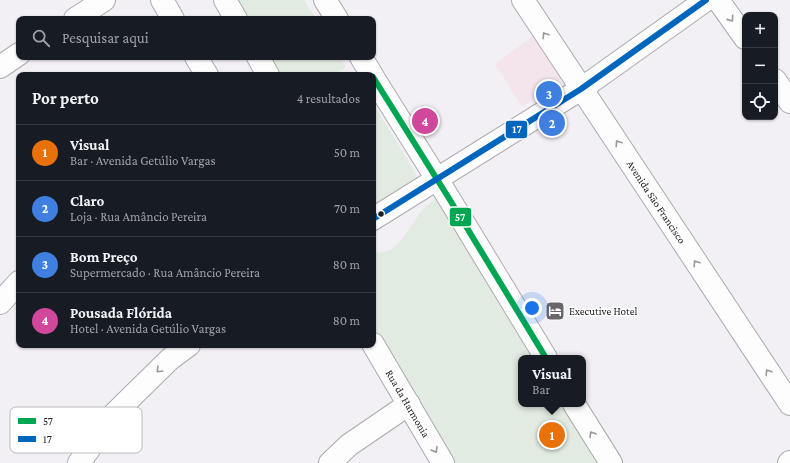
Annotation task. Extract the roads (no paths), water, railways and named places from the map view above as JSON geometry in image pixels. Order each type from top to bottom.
[{"type":"street","points":[[79,16],[104,0]]},
{"type":"street","points":[[162,0],[171,16]]},
{"type":"street","points":[[225,0],[234,16]]},
{"type":"street","points":[[325,0],[335,16]]},
{"type":"street","name":"Avenida São Francisco","points":[[523,0],[790,404]]},
{"type":"street","points":[[376,217],[581,88],[706,0]]},
{"type":"street","points":[[718,0],[742,34]]},
{"type":"street","points":[[198,60],[205,72]]},
{"type":"street","points":[[260,60],[266,72]]},
{"type":"street","points":[[376,84],[436,178],[544,355]]},
{"type":"street","points":[[778,84],[790,102]]},
{"type":"street","points":[[121,407],[170,359],[184,348]]},
{"type":"street","name":"Rua da Harmonia","points":[[375,348],[443,463]]},
{"type":"street","points":[[330,463],[349,445],[409,404]]},
{"type":"street","points":[[576,407],[611,463]]},
{"type":"street","points":[[78,463],[85,453]]},
{"type":"place","name":"Bom Preço","points":[[549,94]]},
{"type":"place","name":"Pousada Flórida","points":[[425,121]]},
{"type":"place","name":"Claro","points":[[552,123]]},
{"type":"place","name":"Executive Hotel","points":[[555,311]]},
{"type":"place","name":"Visual","points":[[552,435]]}]
